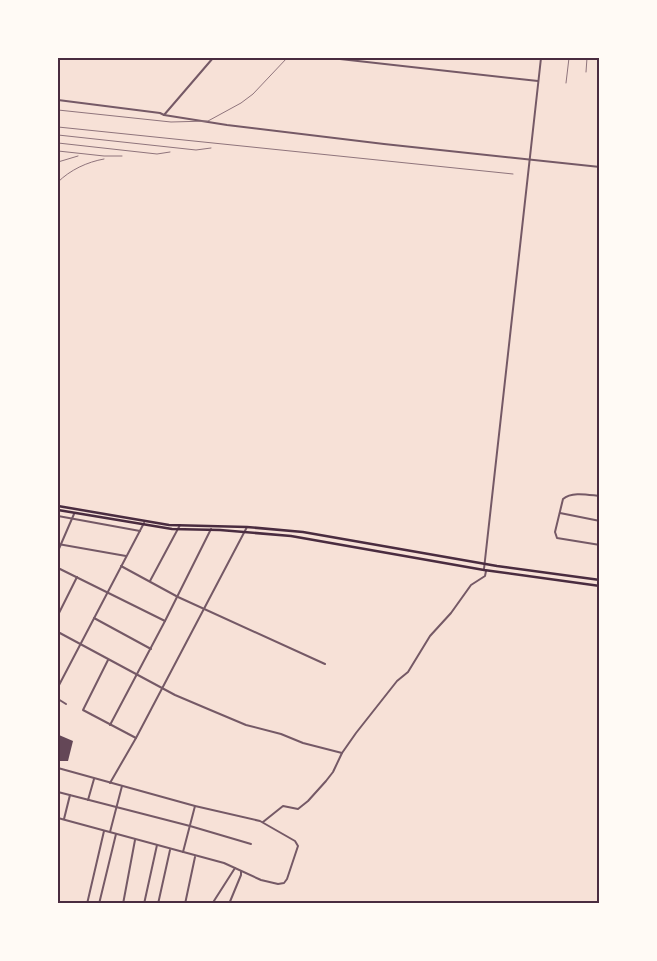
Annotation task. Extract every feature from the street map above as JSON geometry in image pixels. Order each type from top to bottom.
[{"type":"main road","points":[[58,506],[180,525],[247,527],[303,532],[484,563],[600,580]]},
{"type":"main road","points":[[58,510],[179,529],[301,537],[485,570],[600,586]]},
{"type":"street","points":[[164,115],[213,58]]},
{"type":"street","points":[[331,58],[538,81]]},
{"type":"street","points":[[264,822],[283,806],[298,808],[304,805],[333,772],[342,753],[397,681],[406,674],[430,636],[451,613],[472,585],[485,576],[484,563],[541,58]]},
{"type":"street","points":[[58,100],[160,113],[226,125],[600,167]]},
{"type":"street","points":[[600,496],[577,494],[563,498],[555,532],[557,538],[600,545]]},
{"type":"street","points":[[58,551],[76,509]]},
{"type":"street","points":[[560,513],[600,521]]},
{"type":"street","points":[[58,516],[140,531]]},
{"type":"street","points":[[58,686],[145,521]]},
{"type":"street","points":[[150,581],[180,525]]},
{"type":"street","points":[[110,724],[165,622],[213,526]]},
{"type":"street","points":[[110,783],[136,738],[247,527]]},
{"type":"street","points":[[59,545],[126,556]]},
{"type":"street","points":[[122,566],[204,609],[325,664]]},
{"type":"street","points":[[58,568],[165,622]]},
{"type":"street","points":[[58,616],[77,577]]},
{"type":"street","points":[[94,618],[151,648]]},
{"type":"street","points":[[58,632],[162,688],[241,724],[286,735],[303,743],[342,753]]},
{"type":"street","points":[[108,659],[83,709],[136,738]]},
{"type":"street","points":[[58,699],[66,704]]},
{"type":"street","points":[[58,768],[195,806],[264,822],[298,844],[287,879],[284,883],[278,884],[264,882],[236,868],[58,818]]},
{"type":"street","points":[[88,800],[94,779]]},
{"type":"street","points":[[110,832],[122,786]]},
{"type":"street","points":[[58,792],[190,826],[251,844]]},
{"type":"street","points":[[64,819],[70,795]]},
{"type":"street","points":[[183,853],[195,806]]},
{"type":"street","points":[[87,904],[104,831]]},
{"type":"street","points":[[99,904],[116,834]]},
{"type":"street","points":[[123,904],[136,839]]},
{"type":"street","points":[[144,904],[157,845]]},
{"type":"street","points":[[158,904],[170,849]]},
{"type":"street","points":[[185,904],[195,856]]},
{"type":"street","points":[[212,904],[236,868]]},
{"type":"street","points":[[229,904],[241,875],[241,870]]},
{"type":"building","points":[[59,735],[73,741],[68,761],[58,761]]},
{"type":"railway","points":[[58,110],[171,122],[208,121],[241,103],[253,94],[287,58]]},
{"type":"railway","points":[[566,83],[569,58]]},
{"type":"railway","points":[[586,72],[587,58]]},
{"type":"railway","points":[[58,127],[513,174]]},
{"type":"railway","points":[[58,135],[196,150],[211,148]]},
{"type":"railway","points":[[58,143],[157,154],[170,152]]},
{"type":"railway","points":[[58,151],[122,156]]},
{"type":"railway","points":[[58,162],[78,156]]},
{"type":"railway","points":[[58,182],[79,167],[104,159]]}]
